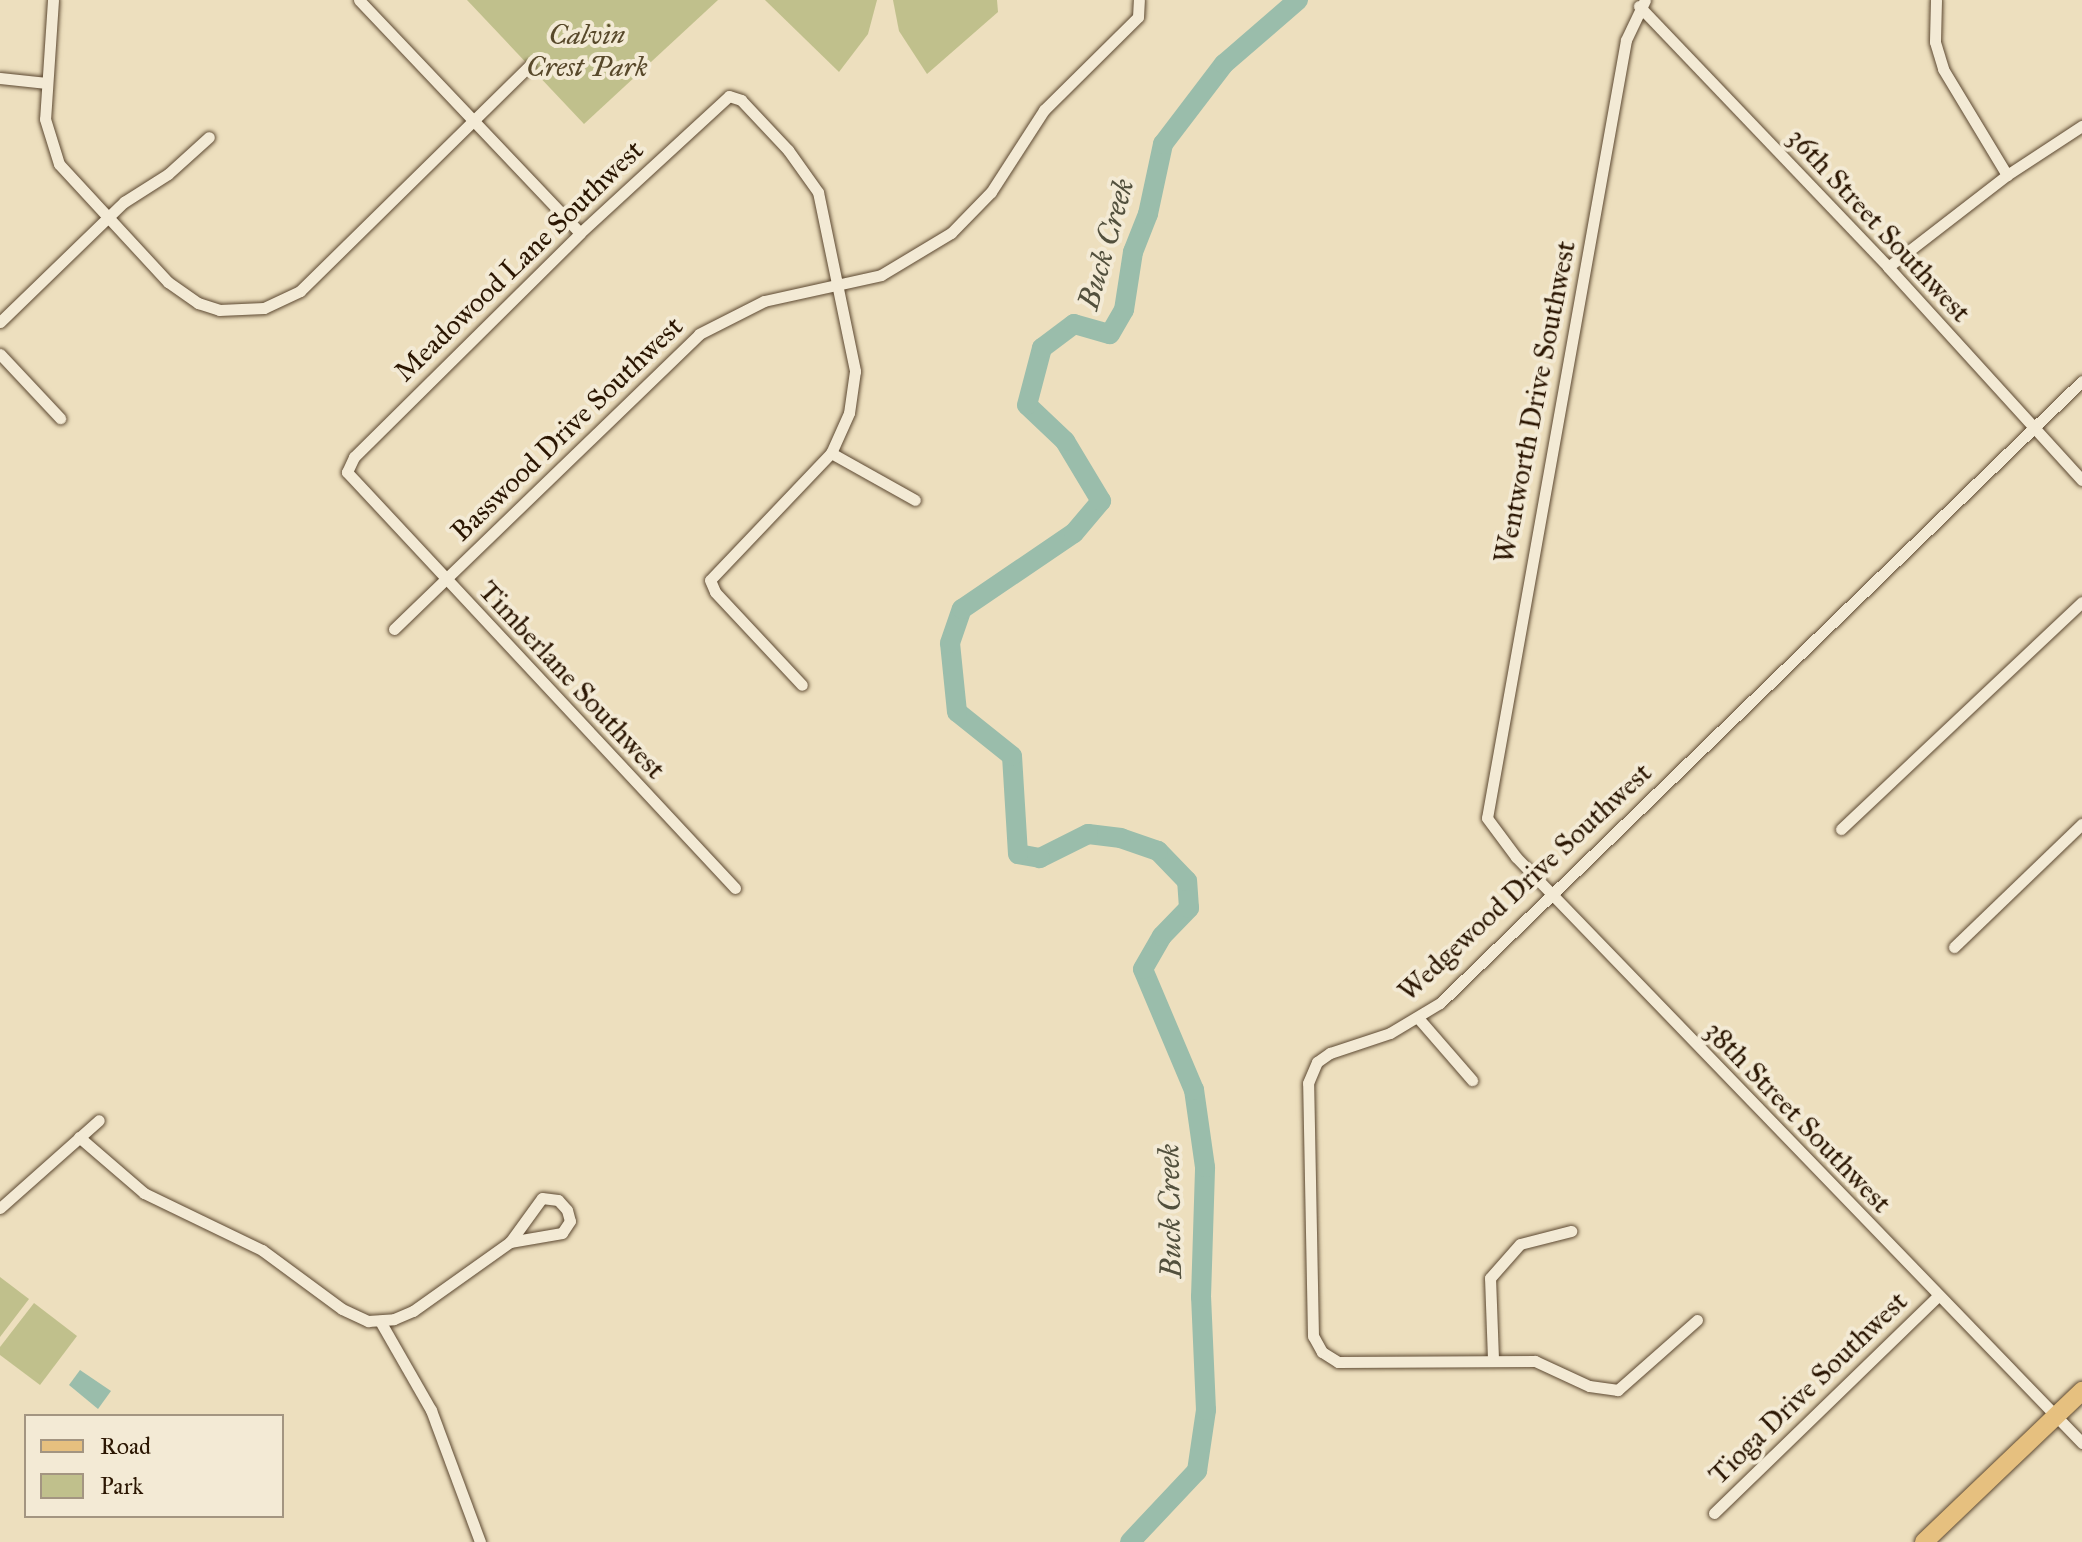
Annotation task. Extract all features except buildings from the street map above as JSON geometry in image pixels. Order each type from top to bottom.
[{"type":"main road","points":[[1924,1542],[2082,1391]]},
{"type":"street","points":[[53,0],[45,119],[54,155],[107,217],[185,296],[211,308],[244,311],[273,305],[300,291],[530,65]]},
{"type":"street","points":[[359,0],[580,233]]},
{"type":"street","name":"Basswood Drive Southwest","points":[[394,629],[689,341],[749,306],[839,287],[909,262],[959,227],[991,192],[1044,110],[1138,17],[1139,0]]},
{"type":"street","points":[[1936,0],[1935,42],[1943,69],[2007,175]]},
{"type":"street","name":"36th Street Southwest","points":[[1642,3],[2082,480]]},
{"type":"street","name":"Wentworth Drive Southwest","points":[[1487,818],[1626,40],[1642,3]]},
{"type":"street","points":[[0,78],[47,83]]},
{"type":"street","name":"Meadowood Lane Southwest","points":[[347,467],[580,233],[729,96],[741,100],[812,181],[839,287]]},
{"type":"street","points":[[1888,267],[2007,175],[2082,126]]},
{"type":"street","points":[[0,322],[107,217],[209,137]]},
{"type":"street","points":[[802,685],[715,592],[710,580],[831,453],[855,392],[839,287]]},
{"type":"street","points":[[0,354],[60,418]]},
{"type":"street","name":"Wedgewood Drive Southwest","points":[[1697,1320],[1618,1390],[1589,1386],[1535,1361],[1338,1362],[1322,1352],[1313,1336],[1308,1083],[1317,1062],[1330,1053],[1419,1019],[1552,895],[2082,381]]},
{"type":"street","points":[[831,453],[915,500]]},
{"type":"street","name":"Timberlane Southwest","points":[[347,467],[352,481],[735,888]]},
{"type":"street","points":[[1841,829],[2082,602]]},
{"type":"street","name":"38th Street Southwest","points":[[1487,818],[1552,895],[1937,1297],[2082,1443]]},
{"type":"street","points":[[1954,947],[2082,824]]},
{"type":"street","points":[[1419,1019],[1472,1080]]},
{"type":"street","points":[[0,1208],[99,1120]]},
{"type":"street","points":[[79,1137],[144,1193],[262,1250],[352,1316],[380,1321],[413,1311],[510,1242],[542,1198],[558,1200],[567,1210],[570,1221],[562,1233],[510,1242]]},
{"type":"street","points":[[1493,1359],[1490,1278],[1520,1244],[1571,1231]]},
{"type":"street","name":"Tioga Drive Southwest","points":[[1714,1513],[1937,1297]]},
{"type":"street","points":[[380,1321],[431,1410],[480,1542]]},
{"type":"green space","name":"Calvin Crest Park","points":[[467,0],[718,0],[584,124]]},
{"type":"green space","points":[[765,0],[877,0],[868,34],[839,72]]},
{"type":"green space","points":[[893,0],[997,0],[998,12],[927,74],[899,31]]},
{"type":"green space","points":[[0,1277],[29,1299],[0,1337]]},
{"type":"green space","points":[[34,1303],[77,1336],[40,1385],[0,1355],[0,1347]]},
{"type":"shaded area","points":[[80,1370],[111,1391],[98,1409],[69,1385]]},
{"type":"waterway","name":"Buck Creek","points":[[1130,1542],[1197,1471],[1206,1410],[1201,1297],[1205,1167],[1194,1090],[1143,969],[1162,936],[1189,908],[1187,881],[1158,851],[1121,838],[1088,834],[1040,858],[1018,854],[1012,756],[957,712],[950,643],[962,609],[1074,533],[1101,501],[1065,441],[1027,405],[1042,348],[1074,324],[1110,334],[1124,310],[1133,252],[1148,214],[1163,144],[1224,64],[1298,0]]}]
